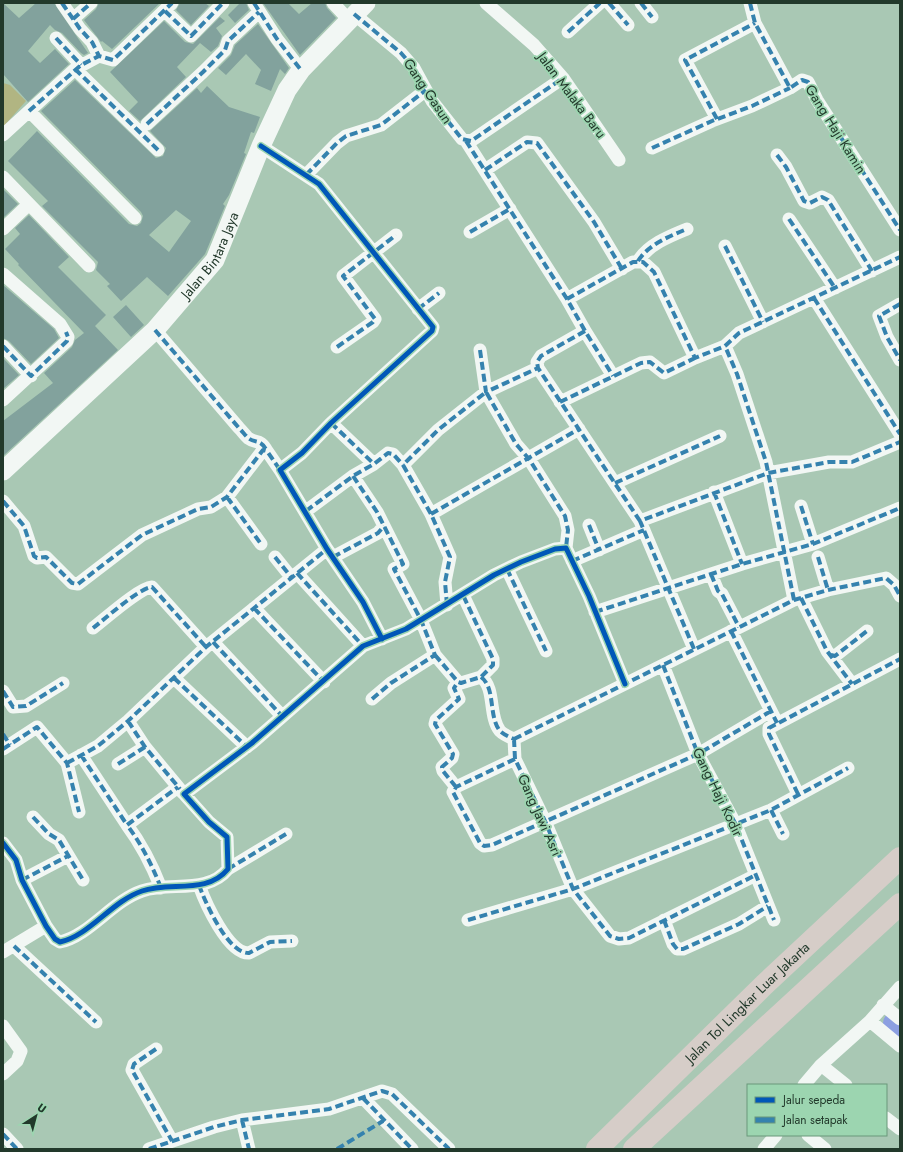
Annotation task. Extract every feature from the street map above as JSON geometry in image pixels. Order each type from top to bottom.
[{"type":"highway","name":"Jalan Tol Lingkar Luar Jakarta","points":[[597,1149],[764,985],[900,858]]},
{"type":"highway","name":"Jalan Tol Lingkar Luar Jakarta","points":[[634,1149],[900,904]]},
{"type":"street","points":[[62,3],[73,20],[92,42],[99,56]]},
{"type":"street","points":[[73,20],[91,3]]},
{"type":"street","points":[[3,135],[78,67],[99,56],[113,60],[169,7],[191,36],[223,3]]},
{"type":"street","name":"Gang Gasun","points":[[333,3],[356,12],[401,53],[414,68],[432,101],[462,139],[466,141],[510,209],[567,299],[584,331],[613,376]]},
{"type":"street","name":"Jalan Malaka Baru","points":[[486,3],[534,45],[563,78],[619,160]]},
{"type":"street","points":[[568,32],[600,3]]},
{"type":"street","points":[[609,3],[628,25]]},
{"type":"street","points":[[640,3],[652,17]]},
{"type":"street","name":"Gang Haji Kamin","points":[[750,3],[755,23],[790,88],[802,80],[808,82],[817,100],[900,230]]},
{"type":"street","points":[[147,124],[225,50],[228,41],[256,8],[276,39],[301,70]]},
{"type":"street","name":"Jalan Bintara Jaya","points":[[3,470],[155,330],[215,260],[261,146],[287,90],[301,70],[356,12]]},
{"type":"street","points":[[717,119],[685,60],[755,23]]},
{"type":"street","points":[[56,38],[78,67],[158,150]]},
{"type":"street","points":[[466,141],[471,141],[563,78]]},
{"type":"street","points":[[652,148],[717,119],[752,106],[790,88]]},
{"type":"street","points":[[306,175],[337,143],[346,136],[381,125],[426,90]]},
{"type":"street","points":[[28,111],[135,218]]},
{"type":"street","points":[[484,170],[527,142],[537,143],[594,222],[622,269]]},
{"type":"street","points":[[261,146],[318,184],[433,327],[432,331],[331,423],[302,453],[280,470]]},
{"type":"street","points":[[777,156],[786,167],[804,202],[810,203],[822,197],[828,200],[872,271]]},
{"type":"street","points":[[3,177],[89,266]]},
{"type":"street","points":[[3,229],[29,204]]},
{"type":"street","points":[[470,232],[510,209]]},
{"type":"street","points":[[789,219],[835,288]]},
{"type":"street","points":[[567,299],[638,261],[642,255],[652,247],[670,236],[688,229]]},
{"type":"street","points":[[337,347],[374,321],[374,316],[343,276],[396,235]]},
{"type":"street","points":[[725,246],[763,322]]},
{"type":"street","points":[[560,402],[613,376],[646,362],[664,373],[725,346],[739,333],[900,257]]},
{"type":"street","points":[[638,261],[647,264],[654,272],[695,358]]},
{"type":"street","points":[[3,274],[60,324],[68,337],[67,341],[31,376],[3,400]]},
{"type":"street","points":[[418,309],[439,293]]},
{"type":"street","points":[[814,298],[900,434]]},
{"type":"street","points":[[900,304],[879,316],[887,337],[900,360]]},
{"type":"street","points":[[155,330],[249,439],[258,441],[262,444],[306,511],[330,553],[363,602],[382,639]]},
{"type":"street","points":[[584,331],[541,356],[537,362],[538,368],[642,525],[694,649]]},
{"type":"street","points":[[3,346],[31,376]]},
{"type":"street","points":[[725,346],[739,381],[768,473],[784,553],[798,599],[831,655],[852,684]]},
{"type":"street","points":[[480,350],[486,392],[516,444],[529,459],[565,516],[568,530],[566,548],[625,684]]},
{"type":"street","points":[[403,465],[438,430],[486,392],[538,368]]},
{"type":"street","points":[[331,423],[374,464]]},
{"type":"street","points":[[431,514],[579,429]]},
{"type":"street","points":[[615,483],[720,436]]},
{"type":"street","points":[[572,561],[599,550],[642,525],[714,492],[768,473],[829,462],[852,462],[900,442]]},
{"type":"street","points":[[3,501],[24,526],[34,556],[37,558],[46,557],[72,583],[78,584],[142,535],[198,509],[211,507],[227,497],[263,450],[267,451]]},
{"type":"street","points":[[306,511],[353,476],[374,464],[388,453],[391,453],[403,465],[431,514],[450,557],[445,582],[447,605]]},
{"type":"street","points":[[353,476],[377,512],[403,564],[394,569],[421,620],[434,655],[458,682]]},
{"type":"street","points":[[714,492],[742,564]]},
{"type":"street","points":[[227,497],[261,544]]},
{"type":"street","points":[[800,506],[813,544]]},
{"type":"street","points":[[595,612],[742,564],[813,544],[900,508]]},
{"type":"street","points":[[67,762],[98,746],[128,721],[210,644],[294,575],[330,553],[378,532],[384,526]]},
{"type":"street","points":[[589,526],[599,550]]},
{"type":"street","points":[[127,825],[247,747],[324,682],[363,646],[382,639],[421,620],[507,569],[555,549],[566,548]]},
{"type":"street","points":[[275,557],[363,646]]},
{"type":"street","points":[[818,557],[828,590]]},
{"type":"street","points":[[507,569],[546,651]]},
{"type":"street","points":[[711,574],[718,591],[722,594],[735,629],[777,724]]},
{"type":"street","points":[[481,677],[486,681],[495,722],[500,731],[514,739],[798,599],[828,590],[886,578],[894,585],[900,596]]},
{"type":"street","points":[[93,628],[139,593],[152,587],[282,716]]},
{"type":"street","points":[[456,787],[443,771],[442,767],[452,758],[453,754],[435,724],[436,720],[459,699],[454,688],[458,682],[481,677],[493,665],[493,659],[463,595]]},
{"type":"street","points":[[254,608],[324,682]]},
{"type":"street","points":[[831,655],[835,656],[867,631]]},
{"type":"street","points":[[372,699],[391,683],[434,655]]},
{"type":"street","points":[[798,794],[767,730],[900,659]]},
{"type":"street","name":"Gang Haji Kodir","points":[[663,665],[698,754],[735,823],[774,920]]},
{"type":"street","points":[[174,678],[247,747]]},
{"type":"street","points":[[3,691],[14,707],[26,706],[64,683]]},
{"type":"street","points":[[515,759],[456,787],[453,792],[480,843],[484,846],[492,845],[698,754],[771,711]]},
{"type":"street","points":[[128,721],[144,747],[209,822],[227,837],[228,869]]},
{"type":"street","points":[[5,743],[38,728],[67,762],[79,812]]},
{"type":"street","name":"Gang Jawi Asri","points":[[514,739],[515,759],[545,821],[573,889],[610,936],[619,939],[629,938],[756,875]]},
{"type":"street","points":[[118,764],[144,747]]},
{"type":"street","points":[[81,755],[138,840],[147,856],[161,888]]},
{"type":"street","points":[[468,920],[573,889],[770,810],[848,768]]},
{"type":"street","points":[[770,810],[783,834]]},
{"type":"street","points":[[32,817],[49,834],[59,840],[83,880]]},
{"type":"street","points":[[3,843],[16,860],[22,880],[46,926],[55,939],[60,942],[69,940],[125,899],[143,890],[199,885],[217,880],[228,869],[286,834]]},
{"type":"street","points":[[22,880],[68,856]]},
{"type":"street","points":[[199,885],[216,922],[232,944],[239,950],[249,953],[270,942],[292,941]]},
{"type":"street","points":[[664,920],[673,944],[677,949],[683,949],[739,924],[768,906]]},
{"type":"street","points":[[46,926],[8,949],[96,1022]]},
{"type":"street","points":[[805,1084],[821,1065],[877,1013],[900,986]]},
{"type":"street","points":[[877,1013],[900,1019]]},
{"type":"street","points":[[877,1013],[900,1046]]},
{"type":"street","points":[[3,1026],[21,1051],[17,1060],[3,1074]]},
{"type":"street","points":[[156,1049],[134,1064],[132,1070],[172,1141]]},
{"type":"street","points":[[821,1065],[845,1084]]},
{"type":"street","points":[[149,1149],[214,1127],[242,1120],[329,1109],[382,1091],[392,1094],[449,1149]]},
{"type":"street","points":[[363,1098],[383,1121],[412,1149]]},
{"type":"street","points":[[887,1119],[900,1129]]},
{"type":"street","points":[[242,1120],[249,1149]]},
{"type":"street","points":[[3,1134],[17,1149]]},
{"type":"street","points":[[764,1149],[775,1136]]},
{"type":"street","points":[[809,1136],[825,1149]]},
{"type":"green space","points":[[3,83],[10,85],[26,101],[3,127]]},
{"type":"building","points":[[3,3],[19,18],[36,3],[54,3],[88,53],[84,55],[81,53],[62,33],[55,30],[50,25],[28,51],[40,63],[55,49],[69,64],[28,102],[3,74]]},
{"type":"building","points":[[99,3],[160,3],[112,49],[102,41],[101,42],[84,20],[96,9]]},
{"type":"building","points":[[180,3],[205,3],[209,6],[191,25],[176,10]]},
{"type":"building","points":[[240,3],[246,3],[249,10],[235,23],[228,15]]},
{"type":"building","points":[[263,3],[288,3],[299,14],[312,3],[325,3],[327,8],[336,18],[300,55]]},
{"type":"building","points":[[220,17],[225,21],[216,28],[222,36],[218,46],[211,52],[200,43],[177,67],[186,77],[140,121],[129,111],[138,102],[110,72],[164,21],[185,42],[193,44]]},
{"type":"building","points":[[258,24],[289,68],[285,74],[280,69],[271,91],[255,84],[261,70],[246,54],[226,75],[218,68],[231,55],[235,45]]},
{"type":"building","points":[[75,80],[156,158],[163,156],[166,148],[150,131],[197,88],[201,93],[207,86],[229,107],[260,117],[254,133],[251,132],[244,153],[246,154],[229,195],[223,204],[225,206],[205,254],[168,296],[147,277],[121,301],[107,286],[110,284],[96,270],[98,262],[42,206],[48,201],[8,161],[37,131],[129,224],[137,226],[141,223],[143,216],[141,212],[41,111]],"holes":[[[176,210],[191,221],[169,252],[149,235]]]},
{"type":"building","points":[[3,189],[18,204],[4,217],[3,215]]},
{"type":"building","points":[[29,215],[69,257],[58,267],[106,315],[95,326],[118,350],[3,456],[3,421],[53,383],[44,373],[72,347],[75,340],[84,333],[18,265],[19,264],[5,249],[20,234],[15,228]]},
{"type":"building","points":[[3,285],[54,329],[59,338],[31,364],[9,341],[3,338]]},
{"type":"building","points":[[126,305],[144,325],[131,337],[113,317]]},
{"type":"building","points":[[3,358],[19,375],[3,389]]},
{"type":"waterway","points":[[894,1023],[900,1028]]},
{"type":"marked path","points":[[62,3],[80,29],[92,42],[99,56]]},
{"type":"marked path","points":[[73,19],[91,3]]},
{"type":"marked path","points":[[29,111],[81,65],[99,56],[113,60],[172,3]]},
{"type":"marked path","points":[[165,11],[191,36],[223,3]]},
{"type":"marked path","points":[[254,3],[277,39],[301,70]]},
{"type":"marked path","points":[[568,32],[600,3]]},
{"type":"marked path","points":[[609,3],[628,25]]},
{"type":"marked path","points":[[641,3],[652,17]]},
{"type":"marked path","points":[[750,3],[755,23],[790,88],[802,80],[808,82],[817,100],[900,230]]},
{"type":"marked path","points":[[147,124],[203,72],[225,50],[228,41],[259,12]]},
{"type":"marked path","points":[[354,14],[401,53],[414,68],[432,101],[462,139],[471,141],[563,78]]},
{"type":"marked path","points":[[717,119],[685,60],[755,23]]},
{"type":"marked path","points":[[56,38],[81,65]]},
{"type":"marked path","points":[[75,69],[158,150]]},
{"type":"marked path","points":[[652,148],[712,121],[752,106],[790,88]]},
{"type":"marked path","points":[[306,175],[337,143],[346,136],[381,125],[426,90]]},
{"type":"marked path","points":[[466,141],[567,299],[613,376]]},
{"type":"marked path","points":[[485,170],[527,142],[537,143],[594,222],[622,269]]},
{"type":"marked path","points":[[777,155],[786,167],[804,201],[810,203],[822,197],[828,200],[872,271]]},
{"type":"marked path","points":[[470,232],[510,209]]},
{"type":"marked path","points":[[789,219],[835,288]]},
{"type":"marked path","points":[[638,261],[654,245],[687,229]]},
{"type":"marked path","points":[[337,347],[373,322],[375,319],[343,276],[396,235]]},
{"type":"marked path","points":[[725,246],[763,322]]},
{"type":"marked path","points":[[794,600],[766,462],[737,374],[725,346],[739,333],[900,257]]},
{"type":"marked path","points":[[567,299],[633,262],[643,262],[654,272],[695,358],[725,346]]},
{"type":"marked path","points":[[418,309],[439,293]]},
{"type":"marked path","points":[[814,298],[900,434]]},
{"type":"marked path","points":[[900,304],[879,316],[887,337],[900,360]]},
{"type":"marked path","points":[[155,330],[247,437],[262,444],[267,451]]},
{"type":"marked path","points":[[585,331],[541,356],[537,362],[538,368],[640,521]]},
{"type":"marked path","points":[[3,346],[31,376],[67,341],[68,337],[66,332]]},
{"type":"marked path","points":[[480,350],[486,392],[538,368]]},
{"type":"marked path","points":[[560,402],[641,363],[650,362],[664,373],[695,358]]},
{"type":"marked path","points":[[447,605],[445,582],[450,557],[431,514],[403,465],[438,430],[486,392],[516,444],[529,459],[565,516],[568,530],[566,548]]},
{"type":"marked path","points":[[331,423],[374,464]]},
{"type":"marked path","points":[[431,514],[579,429]]},
{"type":"marked path","points":[[615,483],[720,436]]},
{"type":"marked path","points":[[694,649],[640,521],[768,473],[829,462],[852,462],[900,442]]},
{"type":"marked path","points":[[3,501],[24,526],[34,556],[37,558],[46,557],[72,583],[78,584],[142,535],[198,509],[211,507],[227,497],[263,450],[267,451],[280,470]]},
{"type":"marked path","points":[[306,511],[353,476],[374,464],[388,453],[393,454],[403,465]]},
{"type":"marked path","points":[[353,476],[377,512],[403,564],[394,569],[421,620],[435,655],[391,683],[372,699]]},
{"type":"marked path","points":[[714,492],[742,564]]},
{"type":"marked path","points":[[227,497],[261,544]]},
{"type":"marked path","points":[[801,506],[813,544]]},
{"type":"marked path","points":[[595,612],[742,564],[813,544],[900,508]]},
{"type":"marked path","points":[[589,525],[599,550]]},
{"type":"marked path","points":[[333,557],[378,533],[384,526]]},
{"type":"marked path","points":[[572,561],[644,530]]},
{"type":"marked path","points":[[67,763],[98,746],[128,721],[206,647],[327,549]]},
{"type":"marked path","points":[[275,557],[291,577]]},
{"type":"marked path","points":[[818,557],[828,590]]},
{"type":"marked path","points":[[507,569],[546,651]]},
{"type":"marked path","points":[[297,573],[363,646]]},
{"type":"marked path","points":[[711,574],[718,591],[722,594],[739,627]]},
{"type":"marked path","points":[[514,739],[794,600],[828,590],[886,578],[894,585],[900,596]]},
{"type":"marked path","points":[[93,628],[122,604],[146,589],[152,587],[206,647]]},
{"type":"marked path","points":[[435,655],[458,682],[461,683],[481,677],[493,665],[493,659],[463,595]]},
{"type":"marked path","points":[[801,598],[827,651],[852,684]]},
{"type":"marked path","points":[[254,608],[324,682]]},
{"type":"marked path","points":[[731,631],[777,723]]},
{"type":"marked path","points":[[831,655],[835,656],[867,631]]},
{"type":"marked path","points":[[213,642],[282,716]]},
{"type":"marked path","points":[[798,794],[769,734],[769,728],[900,659]]},
{"type":"marked path","points":[[663,665],[698,754],[735,823],[774,920]]},
{"type":"marked path","points":[[481,677],[489,688],[496,725],[501,732],[514,739]]},
{"type":"marked path","points":[[174,678],[247,747]]},
{"type":"marked path","points":[[456,787],[443,771],[442,767],[452,758],[453,754],[435,724],[436,720],[459,699],[454,688],[458,682]]},
{"type":"marked path","points":[[3,691],[13,707],[26,706],[63,683]]},
{"type":"marked path","points":[[515,759],[456,787],[453,792],[480,843],[484,846],[492,845],[698,754],[771,711]]},
{"type":"marked path","points":[[128,721],[145,747],[180,789]]},
{"type":"marked path","points":[[3,749],[37,727],[67,763],[79,812]]},
{"type":"marked path","points":[[3,734],[10,745]]},
{"type":"marked path","points":[[514,739],[515,759],[545,821],[573,889],[610,936],[619,939],[629,938],[756,875]]},
{"type":"marked path","points":[[118,764],[145,747]]},
{"type":"marked path","points":[[81,755],[127,825]]},
{"type":"marked path","points":[[468,920],[573,889],[771,810],[848,768]]},
{"type":"marked path","points":[[161,888],[146,855],[127,825],[178,787]]},
{"type":"marked path","points":[[771,810],[783,834]]},
{"type":"marked path","points":[[33,817],[49,834],[59,840],[83,880]]},
{"type":"marked path","points":[[228,869],[286,834]]},
{"type":"marked path","points":[[22,880],[68,856]]},
{"type":"marked path","points":[[199,885],[206,903],[218,926],[233,945],[241,951],[249,953],[270,942],[292,941]]},
{"type":"marked path","points":[[664,920],[673,944],[677,949],[683,949],[739,924],[768,906]]},
{"type":"marked path","points":[[14,946],[96,1022]]},
{"type":"marked path","points":[[156,1049],[134,1064],[132,1070],[172,1141]]},
{"type":"marked path","points":[[149,1149],[214,1127],[242,1120],[329,1109],[382,1091],[392,1094],[449,1149]]},
{"type":"marked path","points":[[363,1098],[412,1149]]},
{"type":"marked path","points":[[242,1120],[249,1149]]},
{"type":"marked path","points":[[337,1149],[383,1121]]},
{"type":"marked path","points":[[3,1134],[17,1149]]},
{"type":"cycle path","points":[[261,146],[319,184],[433,327],[432,331],[331,423],[302,453],[280,470],[327,549],[363,602],[382,639]]},
{"type":"cycle path","points":[[3,843],[16,860],[22,880],[46,926],[55,939],[60,942],[81,933],[121,902],[142,891],[153,888],[199,885],[210,882],[219,877],[228,869],[227,837],[209,822],[184,794],[252,743],[363,646],[406,629],[494,575],[521,562],[555,549],[566,548],[589,596],[625,684]]}]
